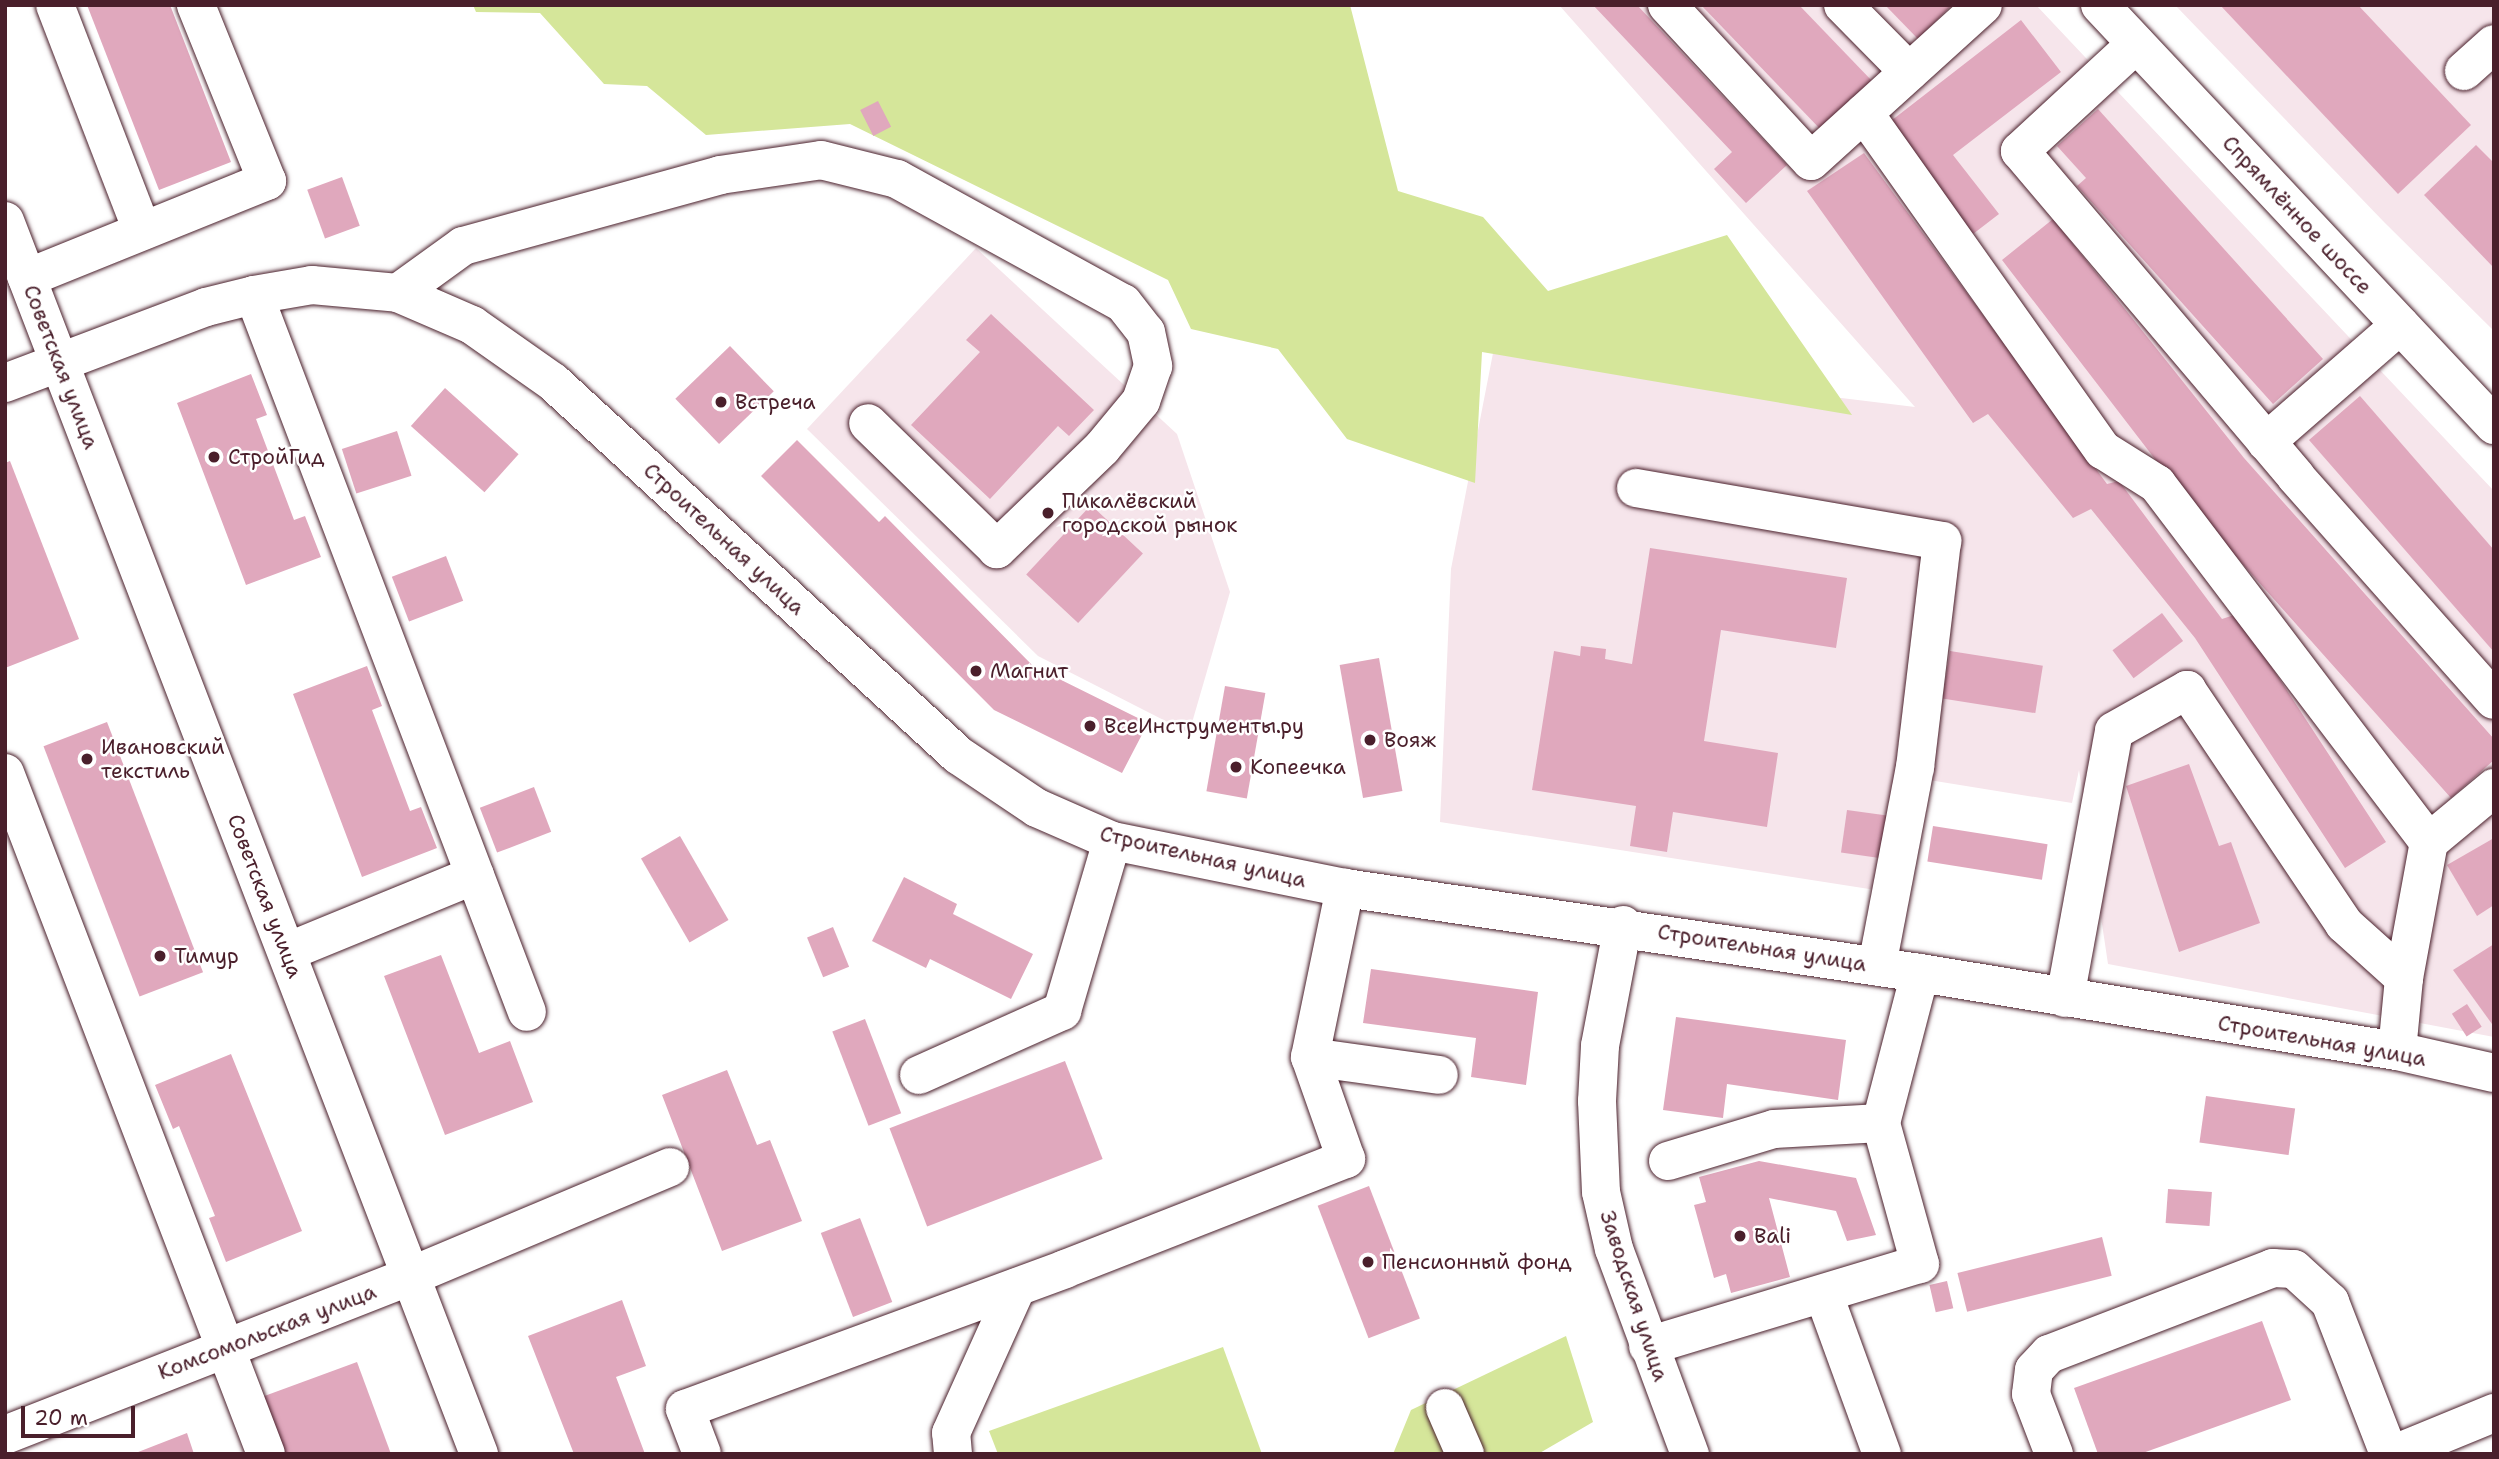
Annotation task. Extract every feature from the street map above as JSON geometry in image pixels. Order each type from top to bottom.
[{"type":"street","points":[[55,5],[142,231]]},
{"type":"street","points":[[27,278],[267,181],[196,5]]},
{"type":"street","points":[[1667,5],[1811,161],[1983,5]]},
{"type":"street","points":[[1843,5],[1909,72]]},
{"type":"street","name":"Спрямлённое шоссе","points":[[2099,5],[2494,425]]},
{"type":"street","points":[[2136,44],[2020,150],[2266,442],[2494,700]]},
{"type":"street","points":[[2465,71],[2494,44]]},
{"type":"street","points":[[1864,113],[2103,450],[2157,484],[2429,842]]},
{"type":"street","points":[[398,293],[463,246],[720,174],[821,160],[897,179],[1123,303],[1146,332],[1153,366],[1142,401],[1102,448],[997,549],[868,423]]},
{"type":"street","name":"Советская улица","points":[[5,221],[479,1454]]},
{"type":"street","name":"Строительная улица","points":[[5,383],[206,307],[254,295],[312,285],[398,293],[472,325],[553,382],[958,755],[1037,808],[1112,841],[1345,888],[1623,925],[2397,1051],[2494,1073]]},
{"type":"street","points":[[254,295],[527,1012]]},
{"type":"street","points":[[2266,442],[2400,325]]},
{"type":"street","points":[[1636,488],[1942,541],[1915,767],[1877,966]]},
{"type":"street","points":[[2066,998],[2115,731],[2187,690],[2344,924],[2404,978]]},
{"type":"street","points":[[5,773],[266,1454]]},
{"type":"street","points":[[2397,1051],[2404,978],[2429,842],[2494,788]]},
{"type":"street","points":[[919,1075],[1062,1012],[1112,841]]},
{"type":"street","points":[[287,953],[475,875]]},
{"type":"street","points":[[702,1454],[685,1409],[1017,1287],[1346,1159],[1310,1057],[1345,888]]},
{"type":"street","name":"Заводская улица","points":[[1623,925],[1601,1046],[1597,1101],[1601,1192],[1614,1248],[1690,1454]]},
{"type":"street","points":[[1648,1346],[1920,1264],[1881,1123],[1920,973]]},
{"type":"street","points":[[1310,1057],[1439,1075]]},
{"type":"street","points":[[1668,1161],[1774,1129],[1881,1123]]},
{"type":"street","name":"Комсомольская улица","points":[[5,1435],[411,1276],[670,1167]]},
{"type":"street","points":[[2054,1454],[2031,1394],[2034,1370],[2049,1354],[2273,1268],[2294,1269],[2330,1302],[2391,1454],[2494,1413]]},
{"type":"street","points":[[953,1454],[951,1433],[1017,1287]]},
{"type":"street","points":[[1824,1294],[1882,1454]]},
{"type":"street","points":[[1445,1408],[1465,1454]]},
{"type":"shaded area","points":[[1559,5],[2036,5],[2494,491],[2494,1037],[2108,964],[2079,770],[2072,803],[1929,780],[1882,891],[1440,822],[1451,569],[1494,348],[1719,383],[1915,407]]},
{"type":"shaded area","points":[[2175,5],[2494,5],[2494,331],[2384,222]]},
{"type":"shaded area","name":"Пикалёвский городской рынок","points":[[976,248],[1177,434],[1230,592],[1189,733],[1038,656],[807,429]]},
{"type":"green space","points":[[473,5],[1350,5],[1398,191],[1483,217],[1548,291],[1727,235],[1852,415],[1482,352],[1475,483],[1347,439],[1278,349],[1191,329],[1168,280],[850,124],[706,135],[647,86],[604,84],[540,13],[476,12]]},
{"type":"green space","points":[[1566,1336],[1593,1422],[1538,1454],[1393,1454],[1411,1410]]},
{"type":"green space","points":[[1223,1347],[1262,1454],[998,1454],[989,1431]]},
{"type":"building","points":[[87,5],[170,5],[231,162],[159,190]]},
{"type":"building","points":[[1593,5],[1637,5],[1787,165],[1746,203],[1714,169],[1732,152]]},
{"type":"building","points":[[1701,5],[1799,5],[1874,83],[1823,132]]},
{"type":"building","points":[[1885,5],[1952,5],[1918,39]]},
{"type":"building","points":[[2220,5],[2358,5],[2471,125],[2398,194]]},
{"type":"building","points":[[2021,20],[2061,72],[1953,155],[1999,214],[1973,234],[1887,124]]},
{"type":"building","points":[[878,101],[891,127],[873,136],[860,110]]},
{"type":"building","points":[[2098,109],[2323,359],[2273,404],[2077,186],[2086,178],[2057,146]]},
{"type":"building","points":[[2476,145],[2494,163],[2494,268],[2424,195]]},
{"type":"building","points":[[1864,153],[2107,484],[2119,481],[2222,619],[2237,614],[2386,842],[2345,868],[2195,638],[2091,509],[2073,518],[1988,414],[1973,423],[1807,191]]},
{"type":"building","points":[[342,177],[360,226],[325,239],[307,190]]},
{"type":"building","points":[[2053,219],[2244,458],[2494,739],[2494,760],[2451,798],[2191,506],[2002,260]]},
{"type":"building","points":[[991,314],[1094,410],[1069,436],[1058,426],[990,499],[911,425],[980,352],[966,340]]},
{"type":"building","points":[[730,346],[774,391],[719,444],[675,399]]},
{"type":"building","points":[[251,374],[267,415],[256,419],[294,520],[305,516],[321,557],[246,585],[177,403]]},
{"type":"building","points":[[445,388],[519,454],[484,492],[411,426]]},
{"type":"building","points":[[2360,396],[2494,550],[2494,652],[2309,440]]},
{"type":"building","points":[[397,431],[412,476],[356,494],[342,449]]},
{"type":"building","points":[[797,440],[879,522],[885,516],[1033,666],[1148,723],[1122,773],[994,710],[761,476]]},
{"type":"building","points":[[10,461],[79,639],[5,668],[5,463]]},
{"type":"building","points":[[1091,505],[1143,553],[1078,623],[1026,574]]},
{"type":"building","points":[[1650,548],[1847,578],[1836,648],[1721,630],[1704,741],[1778,753],[1767,827],[1673,812],[1667,852],[1630,846],[1636,806],[1532,790],[1554,651],[1580,656],[1581,646],[1606,649],[1605,659],[1632,664]]},
{"type":"building","points":[[446,556],[463,601],[409,622],[392,577]]},
{"type":"building","points":[[2162,613],[2183,641],[2134,678],[2112,650]]},
{"type":"building","points":[[1950,651],[2043,666],[2035,713],[1942,698]]},
{"type":"building","points":[[1379,658],[1402,791],[1363,798],[1340,665]]},
{"type":"building","points":[[367,666],[382,706],[372,710],[410,811],[421,807],[437,848],[362,877],[293,694]]},
{"type":"building","points":[[1225,686],[1265,693],[1247,798],[1206,791]]},
{"type":"building","points":[[107,722],[203,972],[140,997],[44,746]]},
{"type":"building","points":[[2189,764],[2219,846],[2231,842],[2260,923],[2179,952],[2126,786]]},
{"type":"building","points":[[534,787],[551,832],[497,853],[480,808]]},
{"type":"building","points":[[1847,810],[1891,816],[1885,859],[1841,853]]},
{"type":"building","points":[[1933,826],[2048,844],[2042,880],[1927,862]]},
{"type":"building","points":[[680,836],[728,920],[690,943],[641,858]]},
{"type":"building","points":[[2494,838],[2494,905],[2477,916],[2447,865]]},
{"type":"building","points":[[904,877],[957,904],[953,914],[1033,954],[1011,999],[930,959],[926,968],[872,941]]},
{"type":"building","points":[[833,927],[849,967],[823,977],[807,937]]},
{"type":"building","points":[[2494,944],[2494,1023],[2492,1024],[2453,970]]},
{"type":"building","points":[[441,955],[479,1053],[510,1041],[533,1102],[445,1135],[384,976]]},
{"type":"building","points":[[1371,969],[1538,992],[1526,1085],[1471,1077],[1476,1038],[1363,1023]]},
{"type":"building","points":[[2467,1004],[2482,1027],[2467,1036],[2452,1014]]},
{"type":"building","points":[[1676,1017],[1846,1040],[1838,1100],[1727,1084],[1723,1118],[1663,1110]]},
{"type":"building","points":[[865,1019],[901,1113],[869,1126],[832,1032]]},
{"type":"building","points":[[231,1054],[302,1231],[226,1262],[209,1218],[215,1216],[179,1126],[173,1129],[155,1085]]},
{"type":"building","points":[[1065,1061],[1103,1159],[927,1226],[889,1128]]},
{"type":"building","points":[[727,1070],[757,1145],[770,1140],[802,1221],[722,1251],[662,1095]]},
{"type":"building","points":[[2206,1096],[2295,1109],[2289,1155],[2199,1143]]},
{"type":"building","points":[[1759,1161],[1856,1178],[1876,1235],[1847,1241],[1836,1211],[1769,1198],[1790,1277],[1731,1293],[1726,1274],[1714,1278],[1694,1205],[1706,1202],[1699,1177]]},
{"type":"building","name":"Пенсионный фонд","points":[[1369,1186],[1420,1319],[1369,1338],[1318,1206]]},
{"type":"building","points":[[2168,1189],[2212,1192],[2210,1226],[2166,1223]]},
{"type":"building","points":[[860,1218],[892,1302],[853,1317],[821,1233]]},
{"type":"building","points":[[2102,1237],[2112,1276],[1967,1312],[1957,1273]]},
{"type":"building","points":[[1947,1281],[1953,1308],[1936,1312],[1929,1285]]},
{"type":"building","points":[[622,1300],[646,1366],[616,1377],[645,1454],[574,1454],[528,1336]]},
{"type":"building","points":[[2262,1321],[2291,1400],[2140,1454],[2098,1454],[2074,1388]]},
{"type":"building","points":[[357,1362],[391,1454],[280,1454],[259,1398]]},
{"type":"building","points":[[187,1433],[194,1454],[133,1454]]},
{"type":"place","name":"Встреча","points":[[721,402]]},
{"type":"place","name":"СтройГид","points":[[214,457]]},
{"type":"place","name":"Пикалёвский городской рынок","points":[[1048,513]]},
{"type":"place","name":"Магнит","points":[[976,671]]},
{"type":"place","name":"ВсеИнструменты.ру","points":[[1090,726]]},
{"type":"place","name":"Вояж","points":[[1370,740]]},
{"type":"place","name":"Ивановский текстиль","points":[[87,759]]},
{"type":"place","name":"Копеечка","points":[[1236,767]]},
{"type":"place","name":"Тимур","points":[[160,956]]},
{"type":"place","name":"Bali","points":[[1740,1236]]},
{"type":"place","name":"Пенсионный фонд","points":[[1368,1262]]}]
